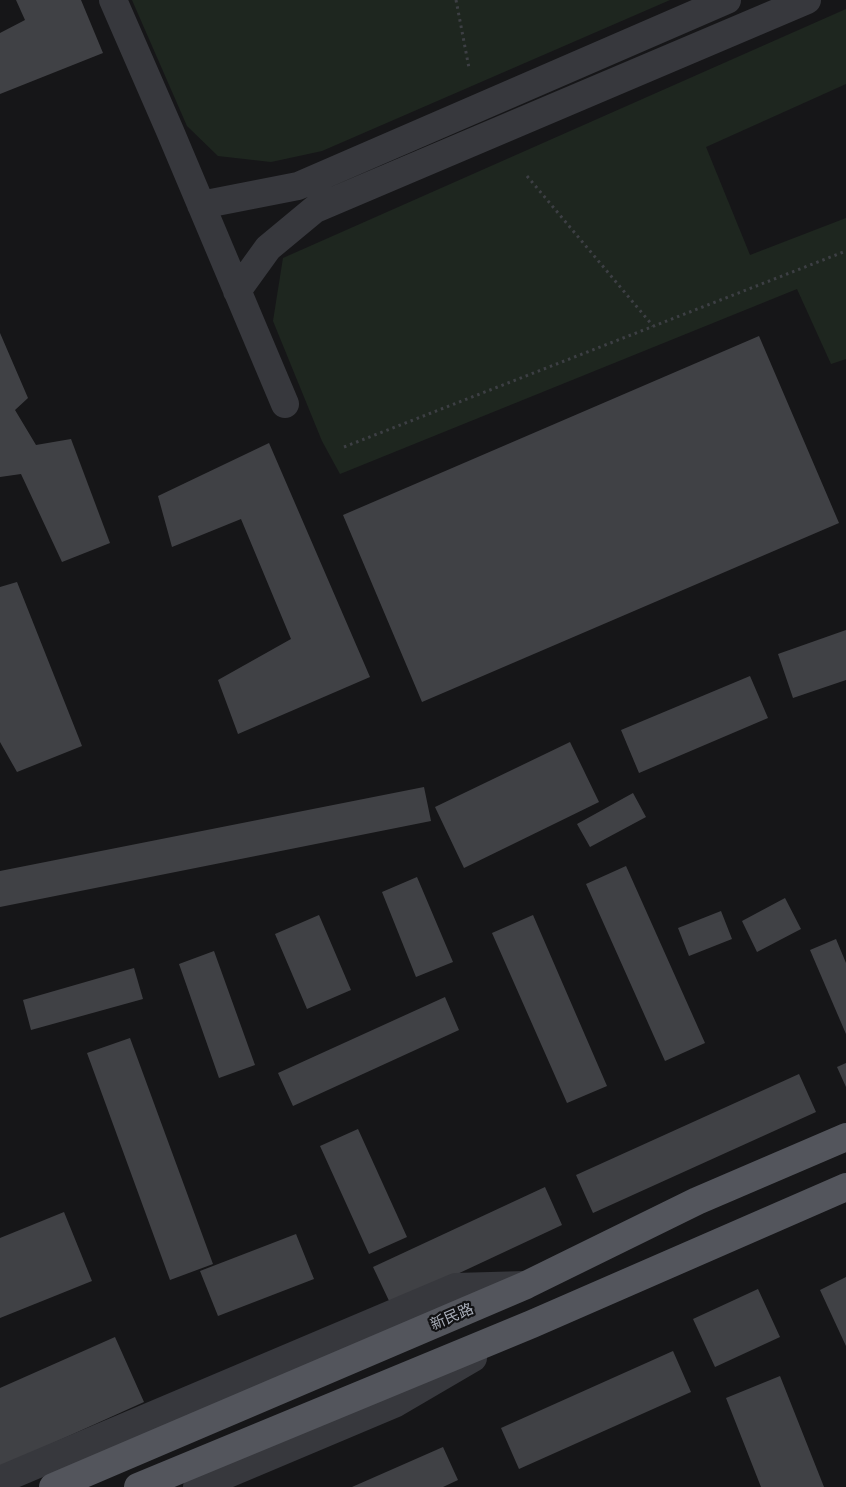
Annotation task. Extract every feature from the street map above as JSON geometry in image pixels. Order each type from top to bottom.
[{"type":"main road","name":"新民路","points":[[53,1487],[526,1285],[697,1201],[846,1137]]},
{"type":"main road","points":[[138,1487],[532,1324],[846,1187]]},
{"type":"street","points":[[113,0],[285,404]]},
{"type":"street","points":[[201,205],[298,186],[727,0]]},
{"type":"street","points":[[237,292],[268,248],[315,209],[808,0]]},
{"type":"street","points":[[0,1480],[456,1286],[526,1285]]},
{"type":"street","points":[[197,1487],[396,1403],[532,1324]]},
{"type":"path","points":[[456,0],[469,68]]},
{"type":"path","points":[[526,176],[653,326]]},
{"type":"path","points":[[344,448],[846,250]]},
{"type":"shaded area","points":[[132,0],[670,0],[322,151],[271,162],[218,156],[187,126]]},
{"type":"shaded area","points":[[846,9],[846,84],[706,147],[750,255],[846,218],[846,359],[831,364],[797,289],[340,474],[322,441],[273,321],[283,258]]},
{"type":"building","points":[[16,0],[81,0],[103,53],[0,94],[0,33],[25,20]]},
{"type":"building","points":[[0,333],[28,398],[15,410],[36,445],[71,439],[110,543],[62,562],[21,474],[0,477]]},
{"type":"building","points":[[759,336],[839,523],[422,702],[343,515]]},
{"type":"building","points":[[269,443],[370,677],[238,734],[218,680],[291,639],[241,519],[172,547],[158,496]]},
{"type":"building","points":[[17,582],[82,746],[17,772],[0,742],[0,587]]},
{"type":"building","points":[[846,630],[846,680],[793,698],[778,654]]},
{"type":"building","points":[[750,676],[768,718],[639,773],[621,730]]},
{"type":"building","points":[[570,742],[599,802],[464,868],[435,807]]},
{"type":"building","points":[[424,787],[431,821],[0,907],[0,871]]},
{"type":"building","points":[[633,793],[646,817],[590,847],[577,824]]},
{"type":"building","points":[[626,866],[705,1043],[665,1061],[586,884]]},
{"type":"building","points":[[417,877],[453,962],[416,977],[382,892]]},
{"type":"building","points":[[785,898],[801,929],[757,952],[742,921]]},
{"type":"building","points":[[721,911],[732,939],[689,956],[678,928]]},
{"type":"building","points":[[319,915],[351,990],[307,1009],[275,934]]},
{"type":"building","points":[[533,915],[607,1086],[567,1103],[492,933]]},
{"type":"building","points":[[836,939],[846,963],[846,1034],[810,950]]},
{"type":"building","points":[[214,951],[255,1065],[219,1078],[179,964]]},
{"type":"building","points":[[134,968],[143,999],[31,1030],[23,1000]]},
{"type":"building","points":[[445,997],[459,1030],[293,1106],[278,1073]]},
{"type":"building","points":[[130,1038],[213,1264],[170,1280],[87,1053]]},
{"type":"building","points":[[846,1063],[846,1087],[837,1067]]},
{"type":"building","points":[[799,1074],[816,1112],[593,1213],[576,1175]]},
{"type":"building","points":[[358,1129],[407,1237],[369,1254],[320,1146]]},
{"type":"building","points":[[545,1187],[562,1225],[391,1305],[373,1267]]},
{"type":"building","points":[[64,1212],[92,1281],[0,1318],[0,1238]]},
{"type":"building","points":[[296,1234],[314,1279],[218,1316],[200,1271]]},
{"type":"building","points":[[846,1277],[846,1346],[820,1290]]},
{"type":"building","points":[[758,1289],[780,1337],[715,1367],[693,1319]]},
{"type":"building","points":[[115,1337],[144,1402],[0,1467],[0,1388]]},
{"type":"building","points":[[673,1351],[691,1392],[519,1469],[501,1428]]},
{"type":"building","points":[[780,1376],[824,1487],[761,1487],[726,1398]]},
{"type":"building","points":[[443,1447],[458,1480],[443,1487],[352,1487]]}]
